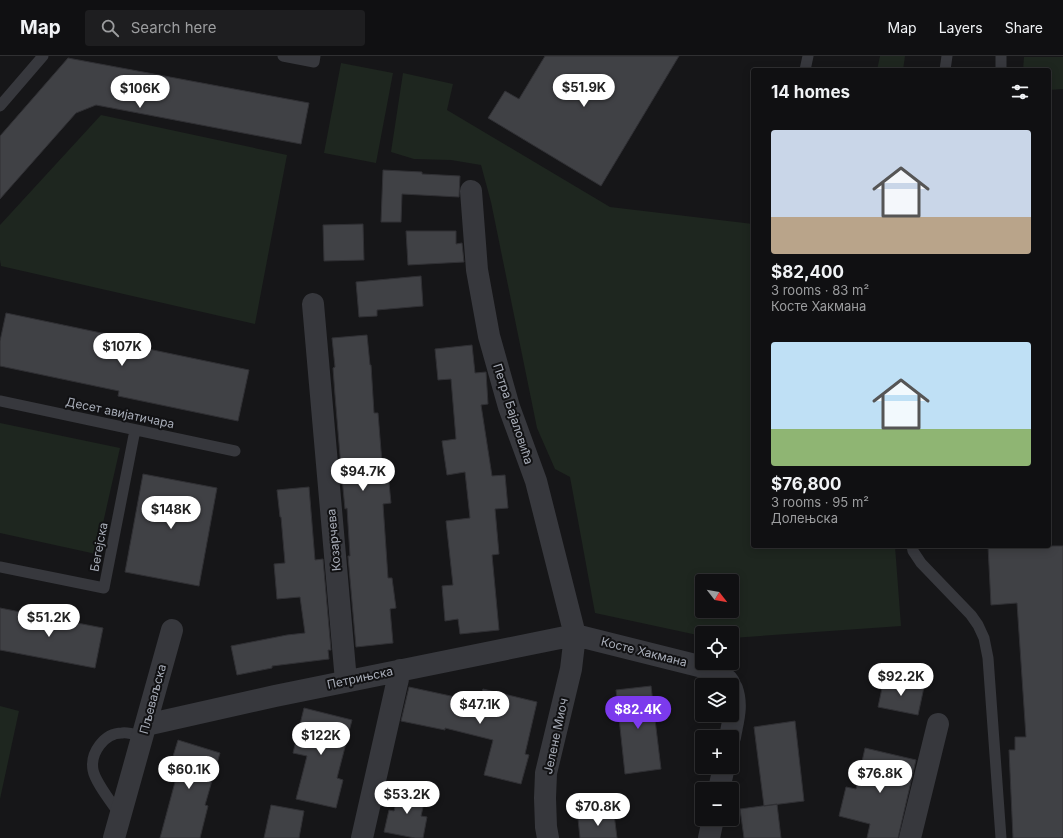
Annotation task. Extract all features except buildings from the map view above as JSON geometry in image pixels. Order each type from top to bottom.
[{"type":"street","name":"Петра Бајаловића","points":[[471,190],[477,270],[488,336],[509,407],[536,481],[575,635]]},
{"type":"street","name":"Козарчева","points":[[312,304],[346,681]]},
{"type":"street","name":"Пљеваљска","points":[[114,838],[172,630]]},
{"type":"street","name":"Петрињска","points":[[144,731],[275,696],[575,635]]},
{"type":"street","name":"Косте Хакмана","points":[[575,635],[703,667],[724,678]]},
{"type":"street","name":"Јелене Миоч","points":[[548,838],[545,798],[546,773],[571,669],[575,635]]},
{"type":"street","points":[[362,838],[400,670]]},
{"type":"street","points":[[910,838],[938,724]]},
{"type":"street","points":[[709,838],[712,826]]},
{"type":"lane","points":[[0,106],[43,56]]},
{"type":"lane","points":[[283,56],[314,59]]},
{"type":"lane","points":[[806,68],[808,56]]},
{"type":"lane","points":[[945,68],[946,56]]},
{"type":"lane","points":[[1000,56],[1001,68]]},
{"type":"lane","name":"Десет авијатичара","points":[[0,401],[235,451]]},
{"type":"lane","name":"Бегејска","points":[[0,567],[104,588],[135,430]]},
{"type":"lane","points":[[912,548],[921,563],[971,615],[984,638],[988,658],[1001,838]]},
{"type":"lane","points":[[120,816],[97,781],[93,770],[93,756],[99,744],[108,737],[121,732],[133,734],[144,731]]},
{"type":"shaded area","points":[[880,56],[905,56],[903,68],[877,68]]},
{"type":"shaded area","points":[[1024,57],[1063,57],[1063,89],[1051,90],[1051,68],[1023,68]]},
{"type":"shaded area","points":[[341,63],[393,73],[376,163],[324,153]]},
{"type":"shaded area","points":[[403,73],[453,84],[447,110],[610,207],[751,224],[751,548],[895,548],[901,626],[739,638],[739,626],[695,626],[695,634],[595,613],[570,477],[555,469],[537,428],[491,202],[481,165],[451,160],[414,159],[391,152]]},
{"type":"shaded area","points":[[101,115],[287,155],[255,324],[1,266],[0,225]]},
{"type":"shaded area","points":[[0,423],[120,448],[96,554],[0,533]]},
{"type":"shaded area","points":[[0,706],[19,711],[0,799]]}]
